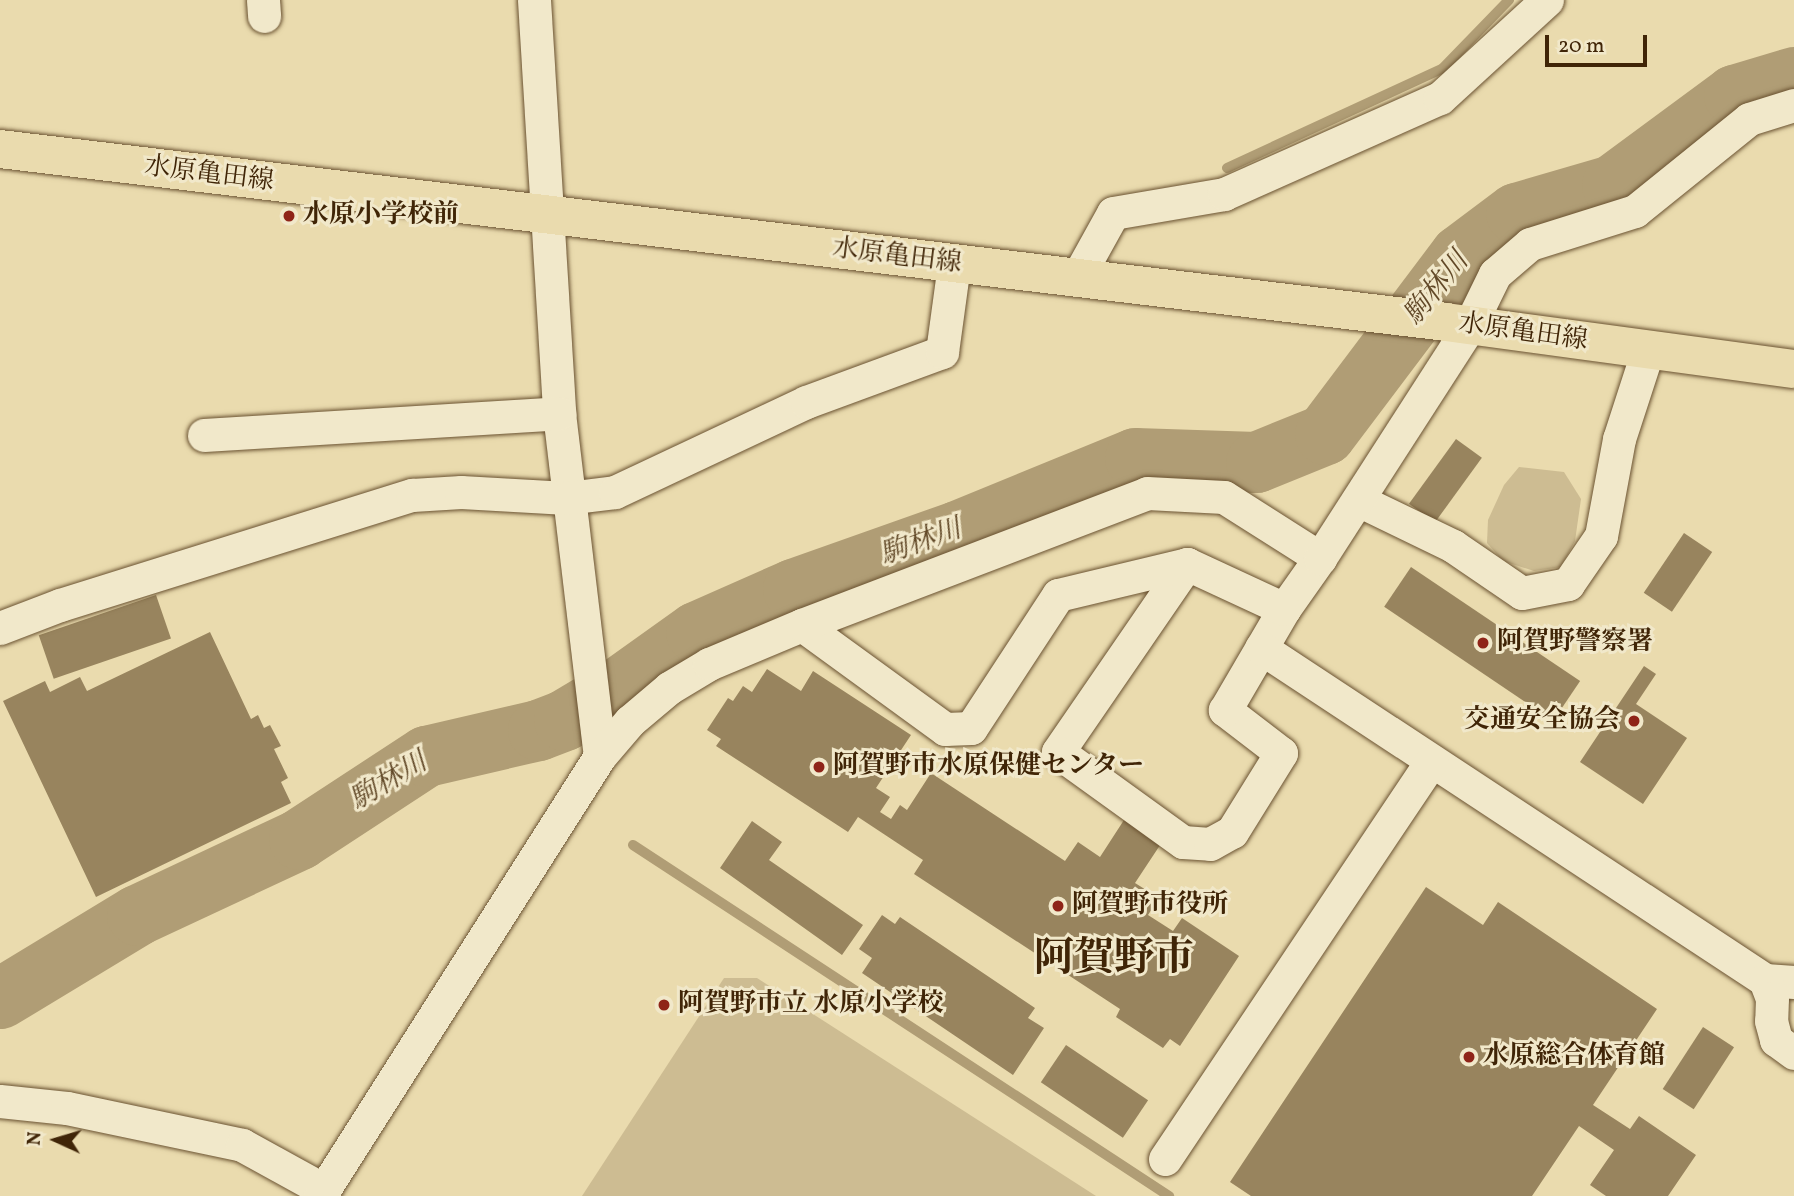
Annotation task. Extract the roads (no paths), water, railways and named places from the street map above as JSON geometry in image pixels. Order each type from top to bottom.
[{"type":"main road","name":"水原亀田線","points":[[0,149],[1380,314],[1794,369]]},
{"type":"street","points":[[534,0],[559,413],[567,498],[600,756]]},
{"type":"street","points":[[1077,278],[1113,214],[1224,194],[1440,98],[1547,0]]},
{"type":"street","points":[[1187,564],[1058,751],[1183,842],[1210,844],[1232,832],[1281,753],[1225,710],[1284,609],[1358,500],[1458,324],[1495,274],[1531,244],[1635,211],[1749,119],[1794,105]]},
{"type":"street","points":[[0,628],[60,605],[412,495],[461,492],[567,498],[615,492],[806,402],[942,352],[954,264]]},
{"type":"street","points":[[1358,500],[1453,546],[1522,593],[1568,584],[1601,536],[1619,439],[1648,350]]},
{"type":"street","points":[[204,435],[559,413]]},
{"type":"street","points":[[0,1101],[66,1108],[242,1145],[322,1193],[600,756],[630,721],[669,688],[709,664],[802,625],[1147,494],[1224,497],[1320,558]]},
{"type":"street","points":[[802,625],[946,729],[971,728],[1058,595],[1187,564],[1284,609]]},
{"type":"street","points":[[1261,648],[1430,761],[1780,981],[1772,998],[1771,1021],[1776,1040],[1794,1053]]},
{"type":"street","points":[[1165,1159],[1430,761]]},
{"type":"waterway","points":[[1227,168],[1443,68],[1509,0]]},
{"type":"waterway","name":"駒林川","points":[[0,998],[137,915],[299,839],[426,756],[538,730],[564,720],[616,689],[696,632],[793,589],[957,531],[1135,458],[1256,462],[1325,434],[1460,255],[1516,213],[1612,185],[1734,95],[1794,77]]},
{"type":"waterway","points":[[633,845],[1169,1196]]},
{"type":"place","name":"水原小学校前","points":[[289,216]]},
{"type":"place","name":"阿賀野警察署","points":[[1483,643]]},
{"type":"place","name":"交通安全協会","points":[[1634,721]]},
{"type":"place","name":"阿賀野市水原保健センター","points":[[819,767]]},
{"type":"place","name":"阿賀野市役所","points":[[1058,906]]},
{"type":"place","name":"阿賀野市立 水原小学校","points":[[664,1005]]},
{"type":"place","name":"水原総合体育館","points":[[1469,1057]]},
{"type":"district","name":"阿賀野市","points":[[1114,960]]}]
